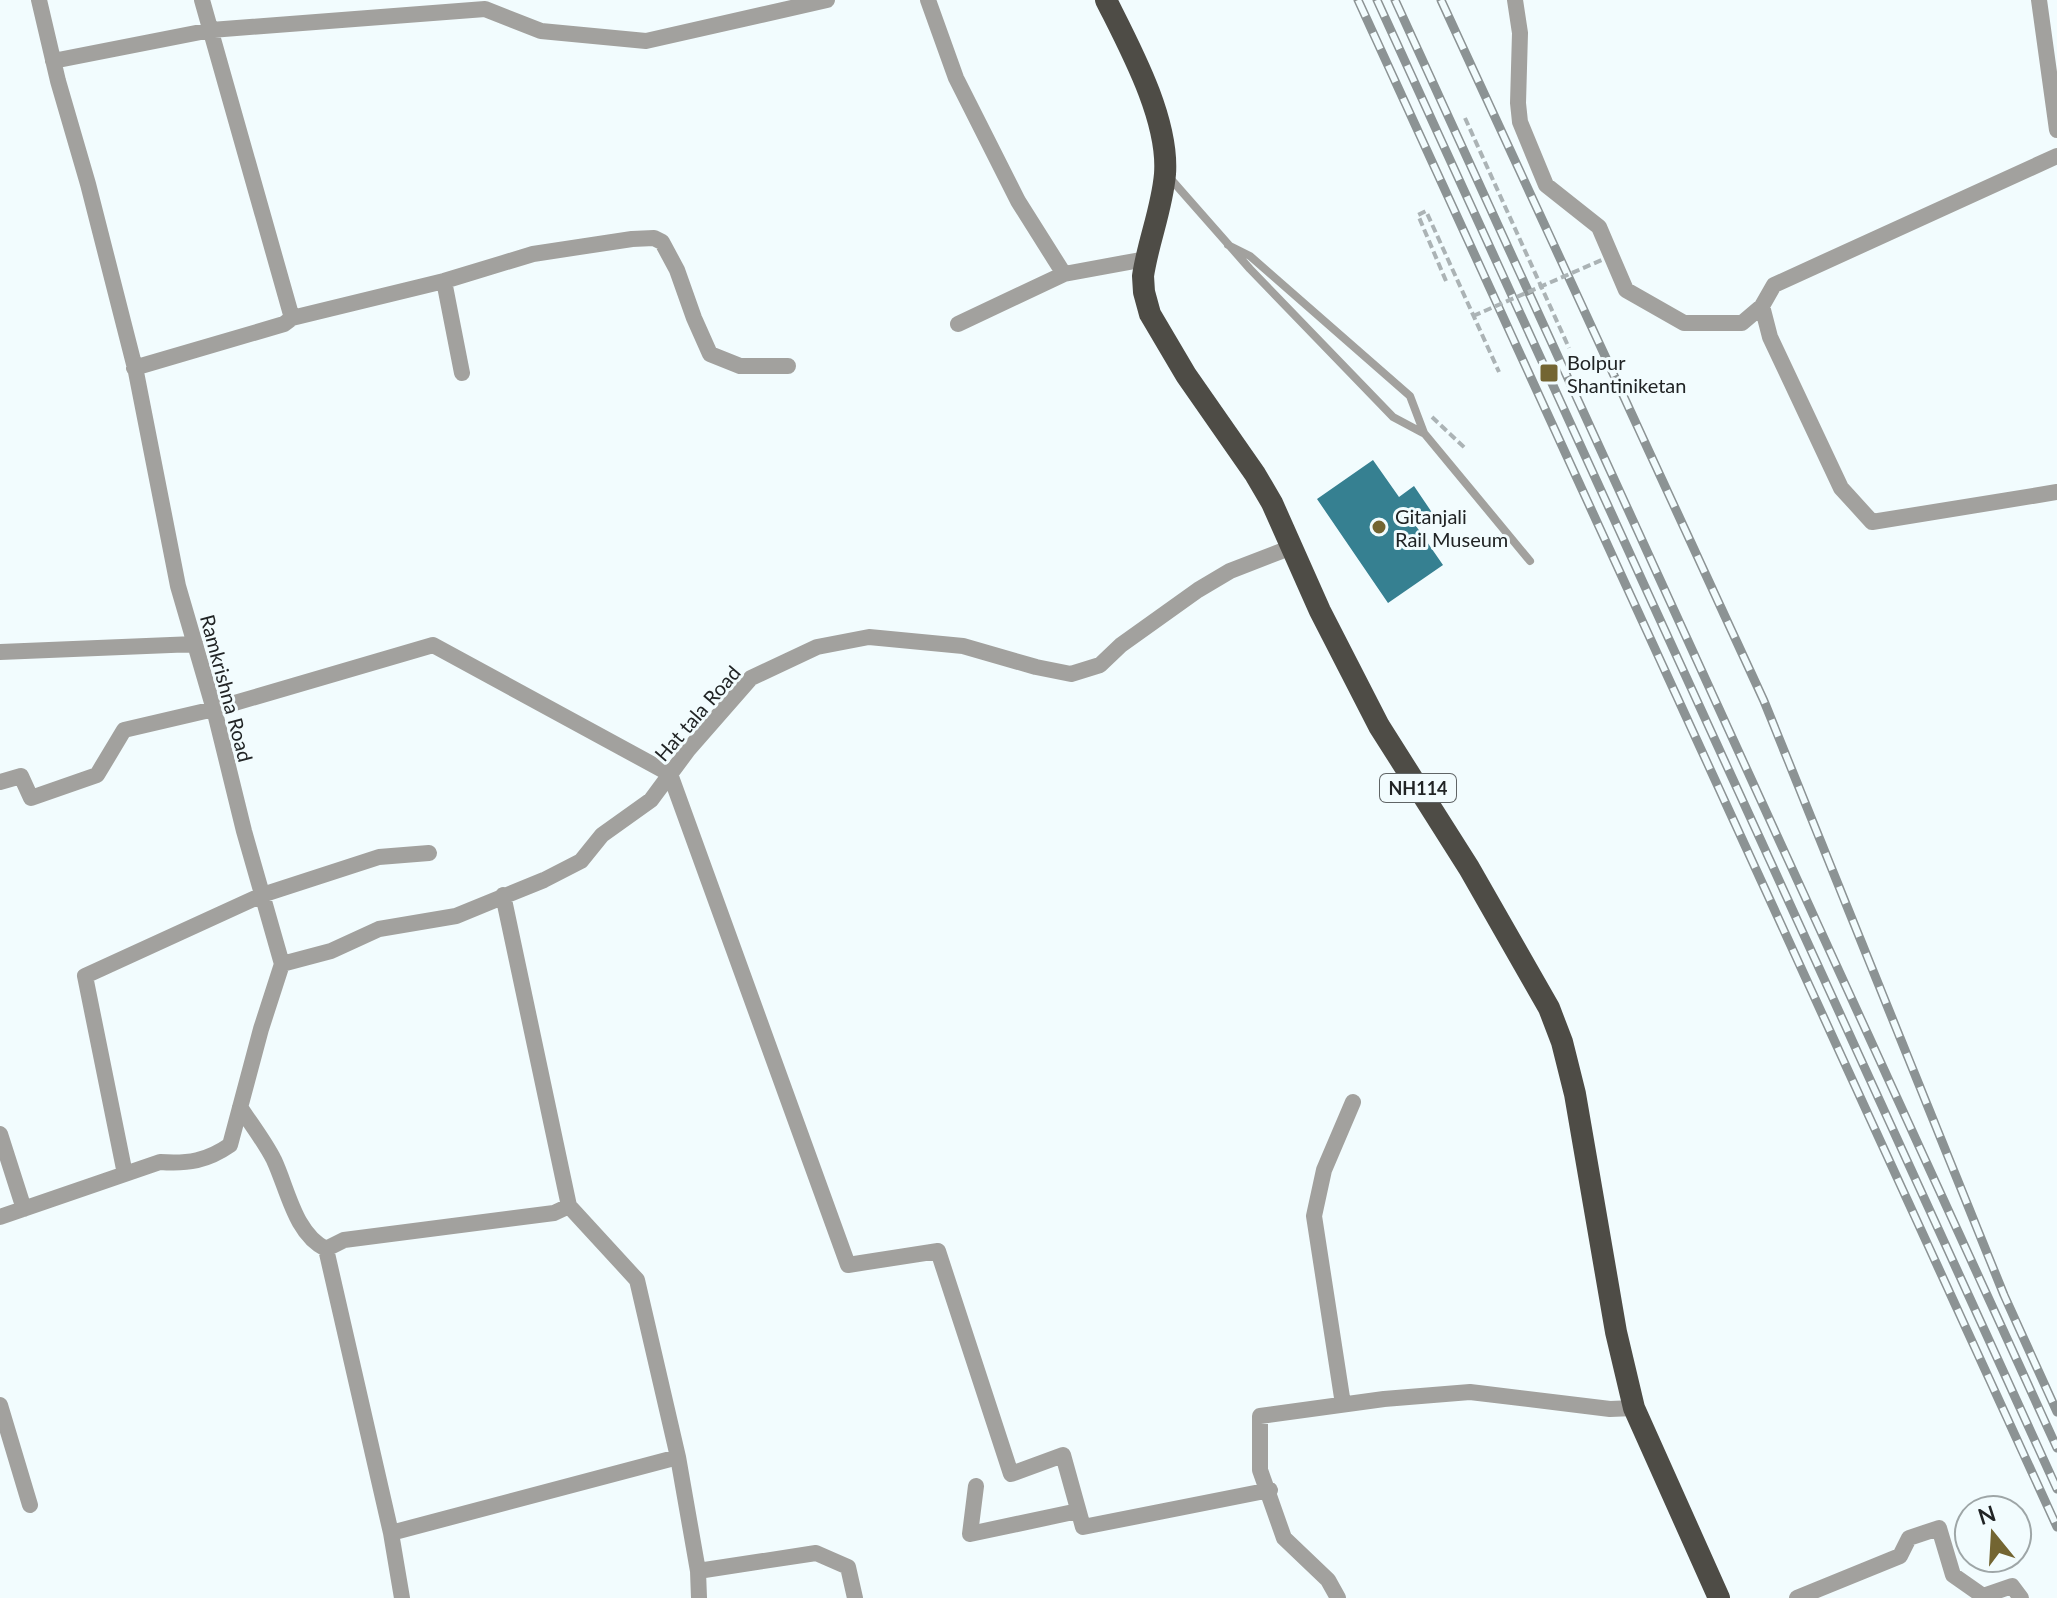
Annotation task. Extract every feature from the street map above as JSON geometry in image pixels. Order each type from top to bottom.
[{"type":"highway","name":"NH114","points":[[1106,0],[1152,106],[1164,145],[1165,173],[1146,259],[1144,292],[1150,314],[1186,375],[1255,474],[1379,726],[1469,868],[1549,1008],[1562,1042],[1575,1094],[1616,1332],[1634,1408],[1719,1598]]},
{"type":"street","name":"Ramkrishna Road","points":[[39,0],[134,368],[178,586],[282,964]]},
{"type":"street","points":[[202,0],[292,318]]},
{"type":"street","points":[[53,61],[211,30],[485,9],[541,31],[646,41],[827,0]]},
{"type":"street","points":[[928,0],[956,78],[1018,201],[1064,274]]},
{"type":"street","points":[[1515,0],[1520,33],[1520,122],[1546,185],[1599,227],[1626,290],[1684,323],[1742,323],[1762,306],[1774,285],[2057,156]]},
{"type":"street","points":[[2039,0],[2057,130]]},
{"type":"street","points":[[134,368],[284,324],[292,318],[444,281],[533,254],[654,238],[662,242],[677,270],[710,354],[740,366],[788,366]]},
{"type":"street","points":[[958,324],[1064,274],[1146,259]]},
{"type":"street","points":[[444,281],[462,373]]},
{"type":"street","points":[[1762,306],[1770,337],[1841,488],[1872,522],[2057,492]]},
{"type":"street","name":"Hat tala Road","points":[[282,964],[331,951],[379,929],[456,916],[544,880],[581,861],[602,835],[651,800],[751,678],[817,647],[869,637],[963,646],[1071,674],[1100,665],[1121,645],[1230,571],[1292,547]]},
{"type":"street","points":[[0,652],[195,644]]},
{"type":"street","points":[[0,782],[21,776],[31,798],[97,775],[124,730],[214,709],[433,645],[670,774],[848,1265],[938,1251],[1011,1474],[1063,1455],[1083,1527],[1269,1490]]},
{"type":"street","points":[[125,1174],[85,976],[262,895],[379,857],[429,853]]},
{"type":"street","points":[[503,895],[569,1206],[637,1280],[678,1457],[698,1571],[699,1598]]},
{"type":"street","points":[[0,1217],[160,1162],[210,1159],[230,1145],[282,964]]},
{"type":"street","points":[[1343,1404],[1314,1216],[1324,1170],[1353,1102]]},
{"type":"street","points":[[240,1107],[273,1157],[299,1221],[316,1244],[326,1249]]},
{"type":"street","points":[[0,1134],[24,1209]]},
{"type":"street","points":[[326,1249],[344,1240],[554,1213],[569,1206]]},
{"type":"street","points":[[326,1249],[391,1533],[402,1598]]},
{"type":"street","points":[[1338,1598],[1328,1580],[1284,1538],[1260,1470],[1260,1416],[1343,1404],[1470,1392],[1610,1409],[1634,1408]]},
{"type":"street","points":[[0,1405],[30,1505]]},
{"type":"street","points":[[391,1533],[678,1457]]},
{"type":"street","points":[[976,1486],[970,1534],[1078,1511]]},
{"type":"street","points":[[1797,1598],[1900,1556],[1909,1538],[1939,1528],[1953,1575],[1983,1596],[2012,1586],[2021,1598]]},
{"type":"street","points":[[698,1571],[816,1553],[848,1567],[855,1598]]},
{"type":"lane","points":[[1165,173],[1228,245],[1393,417],[1424,433]]},
{"type":"lane","points":[[1228,245],[1250,256],[1410,396],[1424,433],[1530,561]]},
{"type":"path","points":[[1465,118],[1569,348]]},
{"type":"path","points":[[1446,281],[1418,215],[1426,211],[1499,372]]},
{"type":"path","points":[[1473,316],[1604,259]]},
{"type":"path","points":[[1410,396],[1466,449]]},
{"type":"building","points":[[1373,460],[1399,497],[1414,486],[1433,514],[1416,526],[1443,565],[1388,603],[1317,499]]},
{"type":"railway","points":[[1358,0],[2057,1527]]},
{"type":"railway","points":[[1377,0],[2057,1489]]},
{"type":"railway","points":[[1395,0],[2057,1448]]},
{"type":"railway","points":[[1441,0],[1764,701],[2004,1295],[2057,1412]]},
{"type":"place","name":"Bolpur Shantiniketan","points":[[1549,373]]},
{"type":"place","name":"Gitanjali Rail Museum","points":[[1379,527]]}]
